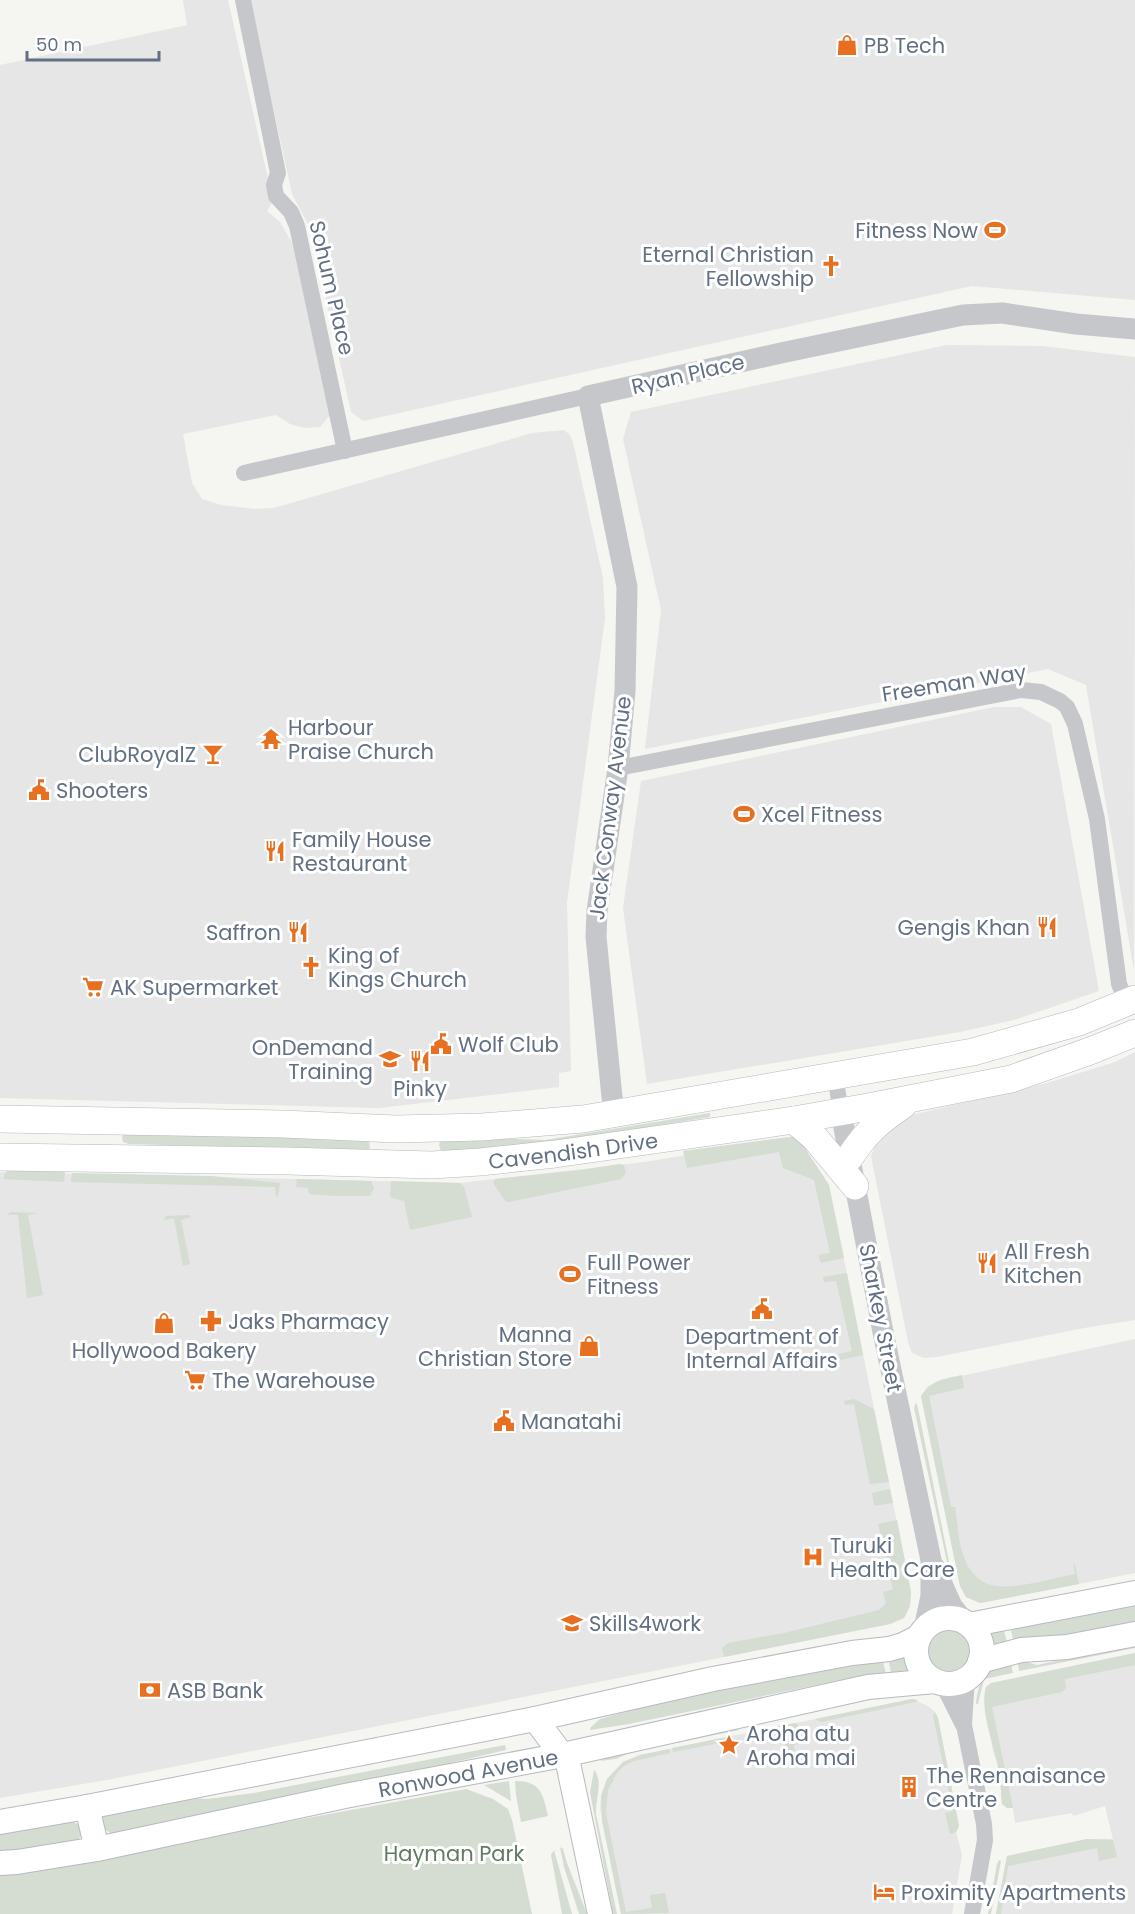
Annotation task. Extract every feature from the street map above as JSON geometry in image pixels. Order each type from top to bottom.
[{"type":"main road","name":"Cavendish Drive","points":[[0,1119],[283,1124],[396,1129],[482,1127],[583,1119],[985,1049],[1079,1022],[1131,1001]]},
{"type":"main road","name":"Cavendish Drive","points":[[0,1157],[432,1165],[555,1155],[794,1120],[1011,1079],[1135,1033]]},
{"type":"main road","points":[[850,1157],[864,1135],[874,1125],[911,1099]]},
{"type":"main road","points":[[794,1120],[815,1138],[855,1186]]},
{"type":"main road","points":[[967,1623],[1135,1593]]},
{"type":"main road","points":[[974,1669],[982,1651],[976,1632],[967,1623],[954,1618],[943,1618],[932,1622],[921,1633],[916,1647],[916,1657],[920,1667],[938,1682],[951,1684],[974,1669],[1021,1650],[1067,1647],[1135,1634]]},
{"type":"main road","name":"Ronwood Avenue","points":[[0,1822],[535,1719],[713,1679],[852,1653],[889,1649],[903,1645],[921,1633]]},
{"type":"main road","name":"Ronwood Avenue","points":[[0,1863],[97,1849],[345,1796],[563,1755],[868,1687],[938,1682]]},
{"type":"main road","points":[[535,1719],[568,1763],[600,1914]]},
{"type":"main road","points":[[87,1807],[97,1849]]},
{"type":"street","name":"Sohum Place","points":[[243,0],[278,172],[274,185],[276,196],[291,212],[297,226],[345,451]]},
{"type":"street","name":"Ryan Place","points":[[244,473],[781,353],[963,315],[1002,313],[1076,324],[1135,329]]},
{"type":"street","name":"Jack Conway Avenue","points":[[588,396],[627,587],[625,691],[618,768],[597,911],[595,944],[616,1114]]},
{"type":"street","name":"Freeman Way","points":[[618,768],[1021,690],[1051,695],[1067,707],[1075,724],[1097,819],[1119,984],[1131,1001]]},
{"type":"street","name":"Sharkey Street","points":[[835,1076],[883,1332],[931,1560],[931,1596],[921,1633]]},
{"type":"street","name":"Sharkey Street","points":[[931,1560],[952,1606],[967,1623]]},
{"type":"street","points":[[972,1914],[984,1833],[964,1725],[974,1669]]},
{"type":"street","points":[[938,1682],[964,1725]]},
{"type":"shaded area","points":[[183,0],[228,0],[273,201],[267,211],[280,222],[294,246],[331,414],[320,427],[304,428],[290,424],[276,415],[183,434],[192,483],[202,499],[221,505],[255,509],[274,508],[532,433],[564,430],[573,442],[603,578],[605,618],[567,902],[571,1071],[559,1073],[559,1087],[379,1108],[0,1098],[0,65],[187,25]]},
{"type":"shaded area","points":[[250,0],[1135,0],[1135,300],[972,286],[363,421],[351,412],[310,228],[292,194]]},
{"type":"shaded area","points":[[947,345],[1042,346],[1135,357],[1134,971],[1086,685],[1048,669],[645,749],[661,610],[623,439],[631,412]]},
{"type":"shaded area","points":[[994,707],[1021,707],[1051,724],[1099,991],[1014,1020],[960,1032],[647,1084],[623,908],[641,781]]},
{"type":"shaded area","points":[[1135,1052],[1135,1320],[937,1357],[924,1358],[912,1353],[871,1156],[877,1142],[907,1116],[1047,1083],[1115,1062]]},
{"type":"shaded area","points":[[797,1136],[829,1185],[911,1592],[910,1606],[904,1618],[890,1624],[112,1779],[0,1798],[0,1172],[460,1183],[645,1162]]},
{"type":"shaded area","points":[[1135,1339],[1135,1573],[981,1603],[966,1597],[960,1586],[921,1396],[928,1386],[942,1380]]},
{"type":"shaded area","points":[[1135,1653],[1135,1914],[996,1914],[1007,1856],[1087,1839],[1113,1839],[1105,1806],[1073,1816],[1072,1813],[1015,1823],[1013,1808],[1007,1808],[1002,1804],[999,1768],[993,1751],[985,1707],[986,1687],[991,1683]]},
{"type":"shaded area","points":[[912,1699],[928,1706],[938,1718],[959,1826],[956,1832],[962,1855],[952,1914],[621,1914],[600,1808],[601,1796],[607,1779],[623,1762],[640,1755]]},
{"type":"green space","points":[[710,1113],[710,1117],[550,1143],[444,1152],[440,1149],[439,1144],[441,1140],[450,1137],[545,1140]]},
{"type":"green space","points":[[125,1133],[369,1140],[370,1148],[365,1151],[129,1144],[123,1142],[122,1137]]},
{"type":"green space","points":[[797,1136],[829,1185],[844,1258],[821,1263],[818,1255],[830,1253],[814,1180],[783,1168],[779,1152],[687,1168],[683,1151]]},
{"type":"green space","points":[[624,1165],[626,1173],[621,1179],[509,1202],[506,1202],[493,1183],[495,1179]]},
{"type":"green space","points":[[8,1170],[65,1172],[64,1182],[4,1179],[4,1174]]},
{"type":"green space","points":[[72,1173],[212,1176],[280,1183],[276,1197],[275,1187],[71,1182]]},
{"type":"green space","points":[[297,1179],[371,1181],[374,1188],[370,1196],[309,1194],[308,1188],[296,1187]]},
{"type":"green space","points":[[391,1181],[460,1183],[464,1187],[472,1217],[410,1230],[404,1201],[392,1198],[390,1195]]},
{"type":"green space","points":[[11,1212],[38,1213],[28,1215],[43,1295],[27,1298],[18,1215],[7,1215]]},
{"type":"green space","points":[[189,1215],[191,1217],[181,1220],[190,1264],[183,1266],[174,1218],[164,1220],[166,1216]]},
{"type":"green space","points":[[847,1273],[863,1355],[840,1360],[838,1354],[852,1351],[836,1281],[824,1282],[823,1277]]},
{"type":"green space","points":[[962,1375],[964,1388],[929,1396],[951,1507],[955,1507],[963,1556],[968,1566],[982,1581],[1005,1587],[1075,1574],[1073,1563],[1079,1584],[980,1603],[966,1597],[960,1586],[921,1396],[934,1383]]},
{"type":"green space","points":[[854,1399],[874,1409],[889,1482],[870,1484],[854,1404],[845,1405],[844,1401]]},
{"type":"green space","points":[[916,1403],[953,1581],[950,1576],[914,1408]]},
{"type":"green space","points":[[890,1489],[893,1503],[874,1506],[872,1493]]},
{"type":"green space","points":[[897,1520],[911,1592],[910,1606],[904,1618],[890,1624],[724,1657],[722,1648],[728,1643],[784,1633],[879,1610],[886,1603],[883,1592],[893,1589],[878,1524]]},
{"type":"green space","points":[[1135,1600],[1135,1627],[1014,1645],[1010,1625]]},
{"type":"green space","points":[[1003,1627],[1008,1646],[992,1646],[987,1632]]},
{"type":"green space","points":[[944,1628],[954,1628],[966,1635],[973,1647],[973,1657],[966,1669],[954,1676],[944,1676],[929,1665],[925,1657],[925,1647],[936,1632]]},
{"type":"green space","points":[[1135,1644],[1135,1648],[1019,1671],[1017,1659],[1037,1665]]},
{"type":"green space","points":[[904,1653],[908,1672],[891,1673],[888,1657]]},
{"type":"green space","points":[[1135,1653],[1135,1665],[1065,1679],[1066,1688],[1062,1692],[992,1707],[1013,1808],[1007,1808],[1002,1804],[998,1767],[984,1706],[986,1687],[991,1683]]},
{"type":"green space","points":[[882,1658],[886,1674],[855,1677],[590,1730],[600,1719],[692,1693]]},
{"type":"green space","points":[[1010,1659],[1013,1673],[984,1679],[978,1704],[976,1704],[979,1688],[985,1676],[995,1667]]},
{"type":"green space","points":[[912,1699],[918,1700],[821,1722],[815,1719]]},
{"type":"green space","points":[[935,1712],[959,1826],[956,1832],[950,1834],[945,1813],[953,1811],[933,1716]]},
{"type":"green space","points":[[796,1723],[799,1726],[796,1729],[799,1744],[794,1745],[795,1751],[787,1752],[785,1744],[777,1742],[773,1727]]},
{"type":"green space","points":[[737,1728],[739,1730],[631,1752],[616,1759],[600,1761],[610,1755]]},
{"type":"green space","points":[[732,1736],[734,1744],[725,1745],[725,1742],[673,1752],[672,1748]]},
{"type":"green space","points":[[505,1745],[506,1750],[357,1785],[115,1836],[104,1829],[101,1821],[107,1812],[176,1797],[207,1799],[254,1793]]},
{"type":"green space","points":[[669,1749],[670,1753],[634,1761],[624,1766],[617,1773],[608,1790],[606,1813],[626,1912],[652,1908],[650,1895],[665,1893],[669,1913],[621,1914],[602,1821],[601,1796],[607,1779],[623,1762],[640,1755]]},
{"type":"green space","points":[[594,1770],[599,1785],[596,1814],[617,1914],[613,1914],[590,1792]]},
{"type":"green space","points":[[509,1781],[511,1801],[484,1785]]},
{"type":"green space","points":[[515,1781],[536,1786],[542,1795],[548,1816],[521,1822]]},
{"type":"green space","name":"Hayman Park","points":[[466,1789],[493,1799],[508,1809],[532,1914],[0,1914],[0,1874]]},
{"type":"green space","points":[[68,1819],[79,1825],[81,1836],[75,1844],[0,1855],[0,1830]]},
{"type":"green space","points":[[1087,1839],[1113,1840],[1117,1857],[1099,1861],[1097,1848],[1008,1866],[1001,1914],[996,1914],[1007,1856]]},
{"type":"green space","points":[[560,1847],[563,1849],[587,1914],[579,1914]]},
{"type":"green space","points":[[554,1850],[572,1914],[562,1914],[551,1855]]},
{"type":"green space","points":[[999,1860],[1001,1861],[991,1914],[988,1914],[997,1864]]},
{"type":"place","name":"PB Tech","points":[[847,45]]},
{"type":"place","name":"Fitness Now","points":[[995,230]]},
{"type":"place","name":"Eternal Christian Fellowship","points":[[831,266]]},
{"type":"place","name":"Harbour Praise Church","points":[[271,739]]},
{"type":"place","name":"ClubRoyalZ","points":[[213,754]]},
{"type":"place","name":"Shooters","points":[[39,790]]},
{"type":"place","name":"Xcel Fitness","points":[[744,814]]},
{"type":"place","name":"Family House Restaurant","points":[[275,851]]},
{"type":"place","name":"Gengis Khan","points":[[1047,927]]},
{"type":"place","name":"Saffron","points":[[298,932]]},
{"type":"place","name":"King of Kings Church","points":[[311,967]]},
{"type":"place","name":"AK Supermarket","points":[[93,987]]},
{"type":"place","name":"Wolf Club","points":[[441,1044]]},
{"type":"place","name":"OnDemand Training","points":[[390,1059]]},
{"type":"place","name":"Pinky","points":[[420,1061]]},
{"type":"place","name":"All Fresh Kitchen","points":[[987,1263]]},
{"type":"place","name":"Full Power Fitness","points":[[570,1274]]},
{"type":"place","name":"Department of Internal Affairs","points":[[762,1309]]},
{"type":"place","name":"Jaks Pharmacy","points":[[211,1321]]},
{"type":"place","name":"Hollywood Bakery","points":[[164,1323]]},
{"type":"place","name":"Manna Christian Store","points":[[589,1346]]},
{"type":"place","name":"The Warehouse","points":[[195,1380]]},
{"type":"place","name":"Manatahi","points":[[504,1421]]},
{"type":"place","name":"Turuki Health Care","points":[[813,1557]]},
{"type":"place","name":"Skills4work","points":[[572,1623]]},
{"type":"place","name":"ASB Bank","points":[[150,1690]]},
{"type":"place","name":"Aroha atu Aroha mai","points":[[729,1745]]},
{"type":"place","name":"The Rennaisance Centre","points":[[909,1787]]},
{"type":"place","name":"Proximity Apartments","points":[[884,1892]]}]
